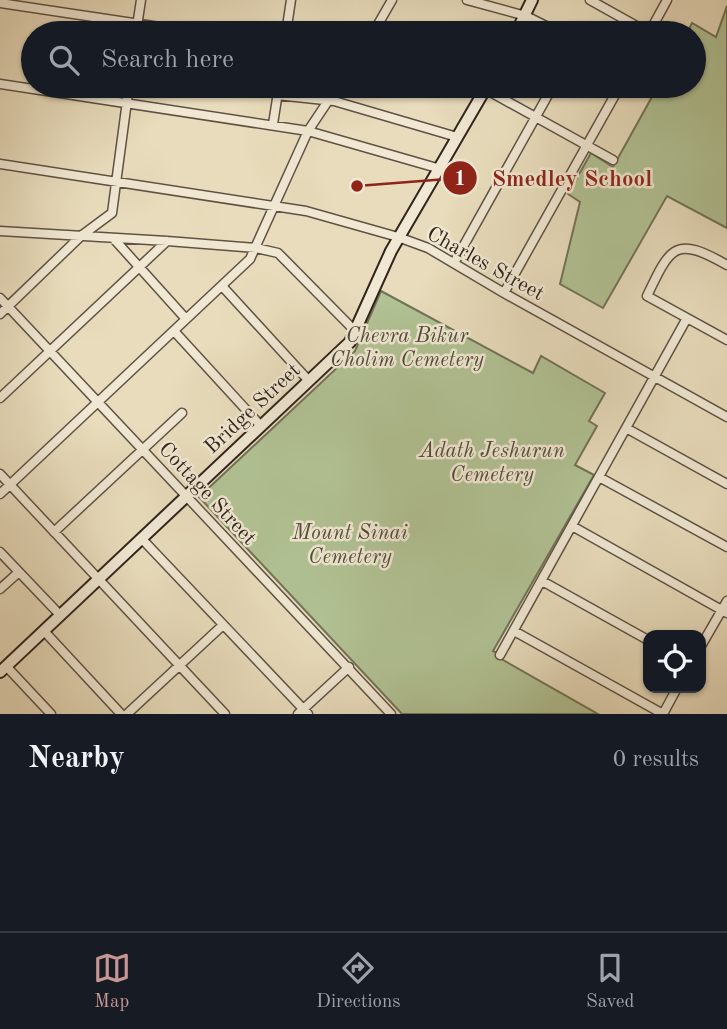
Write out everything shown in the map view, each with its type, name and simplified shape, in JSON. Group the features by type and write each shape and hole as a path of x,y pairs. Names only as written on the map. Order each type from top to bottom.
{"main road":[{"path":"523,21 533,0"},
{"name":"Bridge Street","path":"3,669 350,342 398,237 480,98"}],"street":[{"path":"138,21 141,0"},
{"path":"288,21 291,0"},
{"path":"380,21 392,0"},
{"path":"467,0 536,21"},
{"path":"590,0 628,21"},
{"path":"656,21 667,0"},
{"path":"0,4 93,21"},
{"path":"0,84 21,87"},
{"path":"89,98 308,131 438,168"},
{"path":"0,314 81,236 112,213 128,98"},
{"path":"272,124 277,98"},
{"path":"311,98 334,101 457,137"},
{"path":"0,494 250,259 308,131 330,98"},
{"path":"501,98 613,160"},
{"path":"454,263 547,98"},
{"path":"504,293 613,98"},
{"name":"Charles Street","path":"0,164 306,211 398,237 428,248 727,416"},
{"path":"0,231 256,248 278,253 356,332"},
{"path":"114,239 186,319"},
{"path":"0,398 167,241"},
{"path":"727,265 698,249 683,247 675,250 669,256 648,296 727,340"},
{"path":"222,286 309,380"},
{"name":"Cottage Street","path":"0,298 391,714"},
{"path":"500,655 687,318"},
{"path":"174,331 261,426"},
{"path":"54,532 182,413"},
{"path":"626,428 727,484"},
{"path":"0,474 225,714"},
{"path":"599,477 727,547"},
{"path":"572,526 724,611"},
{"path":"142,539 303,712 348,667"},
{"path":"0,552 60,615"},
{"path":"0,589 19,572"},
{"path":"542,581 643,637"},
{"path":"706,638 724,611 727,601"},
{"path":"44,631 124,714 223,625"},
{"path":"514,631 663,714 674,693"},
{"path":"3,669 51,714"}],"green space":[{"path":"727,6 727,228 667,196 603,308 560,284 580,202 568,194 591,153 613,167 651,98 706,98 706,31 716,37"},
{"path":"381,291 533,373 541,356 605,393 589,421 597,426 575,465 594,475 493,651 499,654 496,656 598,714 402,714 199,497 355,351"}],"place":[{"name":"Smedley School","path":"357,186"}],"park label":[{"name":"Chevra Bikur Cholim Cemetery","path":"407,347"},
{"name":"Adath Jeshurun Cemetery","path":"492,462"},
{"name":"Mount Sinai Cemetery","path":"350,544"}]}
